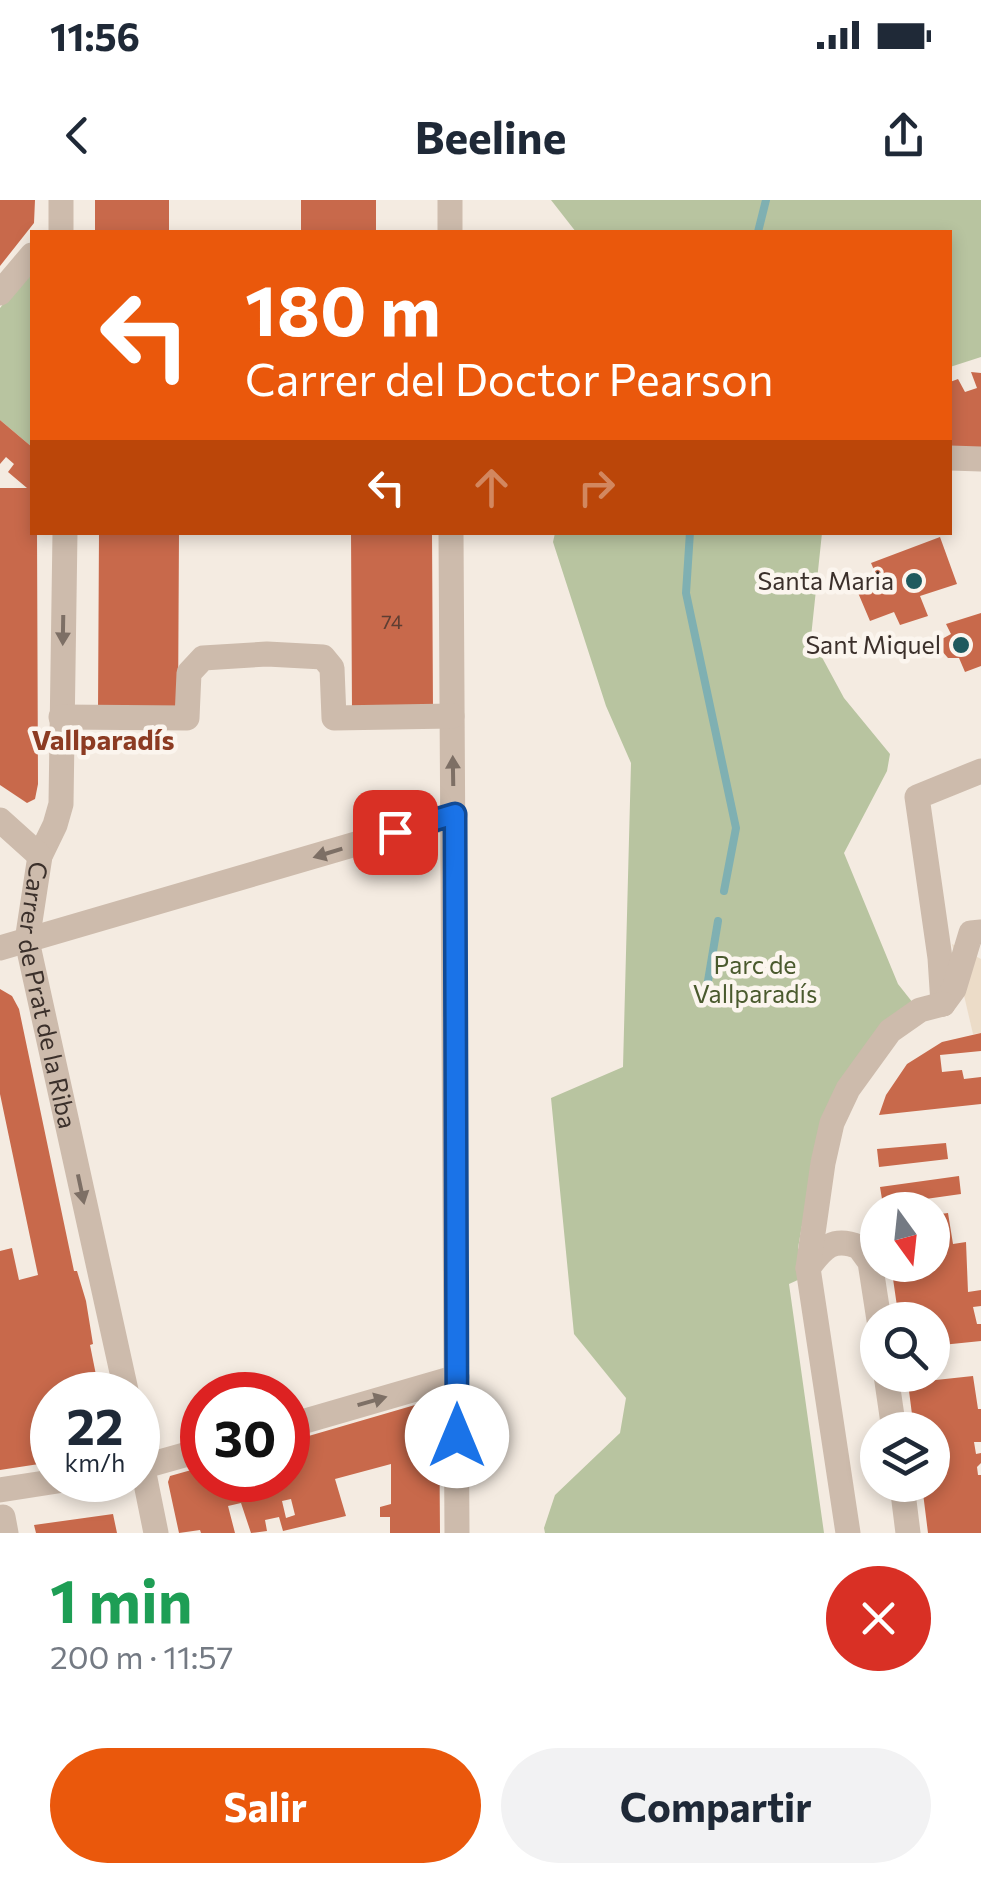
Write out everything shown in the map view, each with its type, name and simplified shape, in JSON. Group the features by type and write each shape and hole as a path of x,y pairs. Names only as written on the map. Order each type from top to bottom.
{"street":[{"path":"450,200 450,230"},
{"path":"0,293 30,257"},
{"path":"952,458 981,459"},
{"name":"Carrer de Prat de la Riba","path":"65,535 61,804 40,856 27,940 122,1372"},
{"path":"451,535 457,1533"},
{"path":"61,717 187,718 189,673 204,658 267,654 323,658 332,668 334,718 452,716"},
{"path":"944,1004 917,798 981,771"},
{"path":"0,948 455,814"},
{"path":"0,820 40,856"},
{"path":"848,1533 808,1268 823,1163 832,1123 848,1089 890,1032 920,1010 944,1004 954,989 970,932 981,932"},
{"path":"808,1268 824,1247 836,1241 859,1246 870,1262 876,1302"},
{"path":"310,1419 457,1376"},
{"path":"0,1490 30,1485"},
{"path":"149,1502 156,1533"},
{"path":"904,1502 908,1533"}],"green space":[{"path":"551,200 981,200 981,357 952,366 952,230 574,230"},
{"path":"30,271 30,445 0,420 0,308"},
{"name":"Parc de Vallparadís","path":"555,535 822,535 811,637 844,698 890,754 887,771 844,853 898,984 913,1003 818,1136 798,1248 800,1279 789,1284 824,1533 545,1533 555,1495 620,1433 626,1398 574,1334 551,1098 623,1067 631,763 606,706 553,542"}],"shaded area":[{"path":"952,944 981,959 981,1033 973,1034"}],"building":[{"path":"0,200 35,200 34,223 0,266"},
{"path":"95,200 169,200 169,230 95,230"},
{"path":"301,200 376,200 376,230 301,230"},
{"path":"971,372 981,373 981,447 952,448 952,381 958,379 965,392 977,388"},
{"path":"0,420 30,445 30,535 37,535 38,784 35,799 27,803 0,785 0,488 27,488 8,472 14,464 6,457 0,464"},
{"path":"99,535 179,535 178,711 98,710"},
{"path":"351,535 432,535 433,712 352,712"},
{"name":"Santa Maria","path":"940,537 957,584 920,596 928,616 900,625 894,612 870,621 856,588 878,579 871,563"},
{"name":"Sant Miquel","path":"981,613 981,666 965,672 959,658 948,658 941,650 942,639 951,634 946,624"},
{"path":"0,989 12,996 19,1009 74,1271 86,1301 95,1372 30,1372 30,1465 0,1470 0,1251 12,1248 19,1280 38,1275 0,1094"},
{"path":"981,1033 981,1051 940,1055 942,1072 962,1070 964,1079 981,1077 981,1104 879,1115 886,1095 907,1064 942,1042"},
{"path":"946,1143 948,1159 879,1167 877,1149"},
{"path":"959,1176 961,1194 881,1192 880,1187"},
{"path":"950,1225 953,1244 966,1242 968,1292 981,1290 981,1306 973,1307 977,1324 981,1324 981,1341 950,1344 950,1302 896,1302 893,1282 950,1282"},
{"path":"973,1376 981,1409 981,1442 974,1442 976,1454 981,1453 977,1467 981,1475 981,1533 928,1533 924,1502 950,1502 950,1412 912,1412 909,1392 950,1392 950,1378"},
{"path":"439,1398 440,1533 390,1533 390,1517 380,1517 380,1507 391,1504 391,1464 335,1479 346,1516 283,1531 279,1517 265,1520 267,1531 251,1533 241,1503 228,1506 235,1533 179,1533 170,1476 180,1473 180,1502 282,1502 286,1518 295,1515 292,1502 310,1502 310,1436"},
{"path":"113,1514 117,1533 36,1533 34,1525"}],"waterway":[{"path":"758,230 766,200"},
{"path":"690,535 686,593 736,828 724,891"},
{"path":"705,999 718,921"}],"place":[{"name":"Santa Maria","path":"914,581"},
{"name":"Sant Miquel","path":"961,645"}],"district":[{"name":"Vallparadís","path":"103,740"}],"route":[{"path":"395,832 455,814 457,1436"}]}
